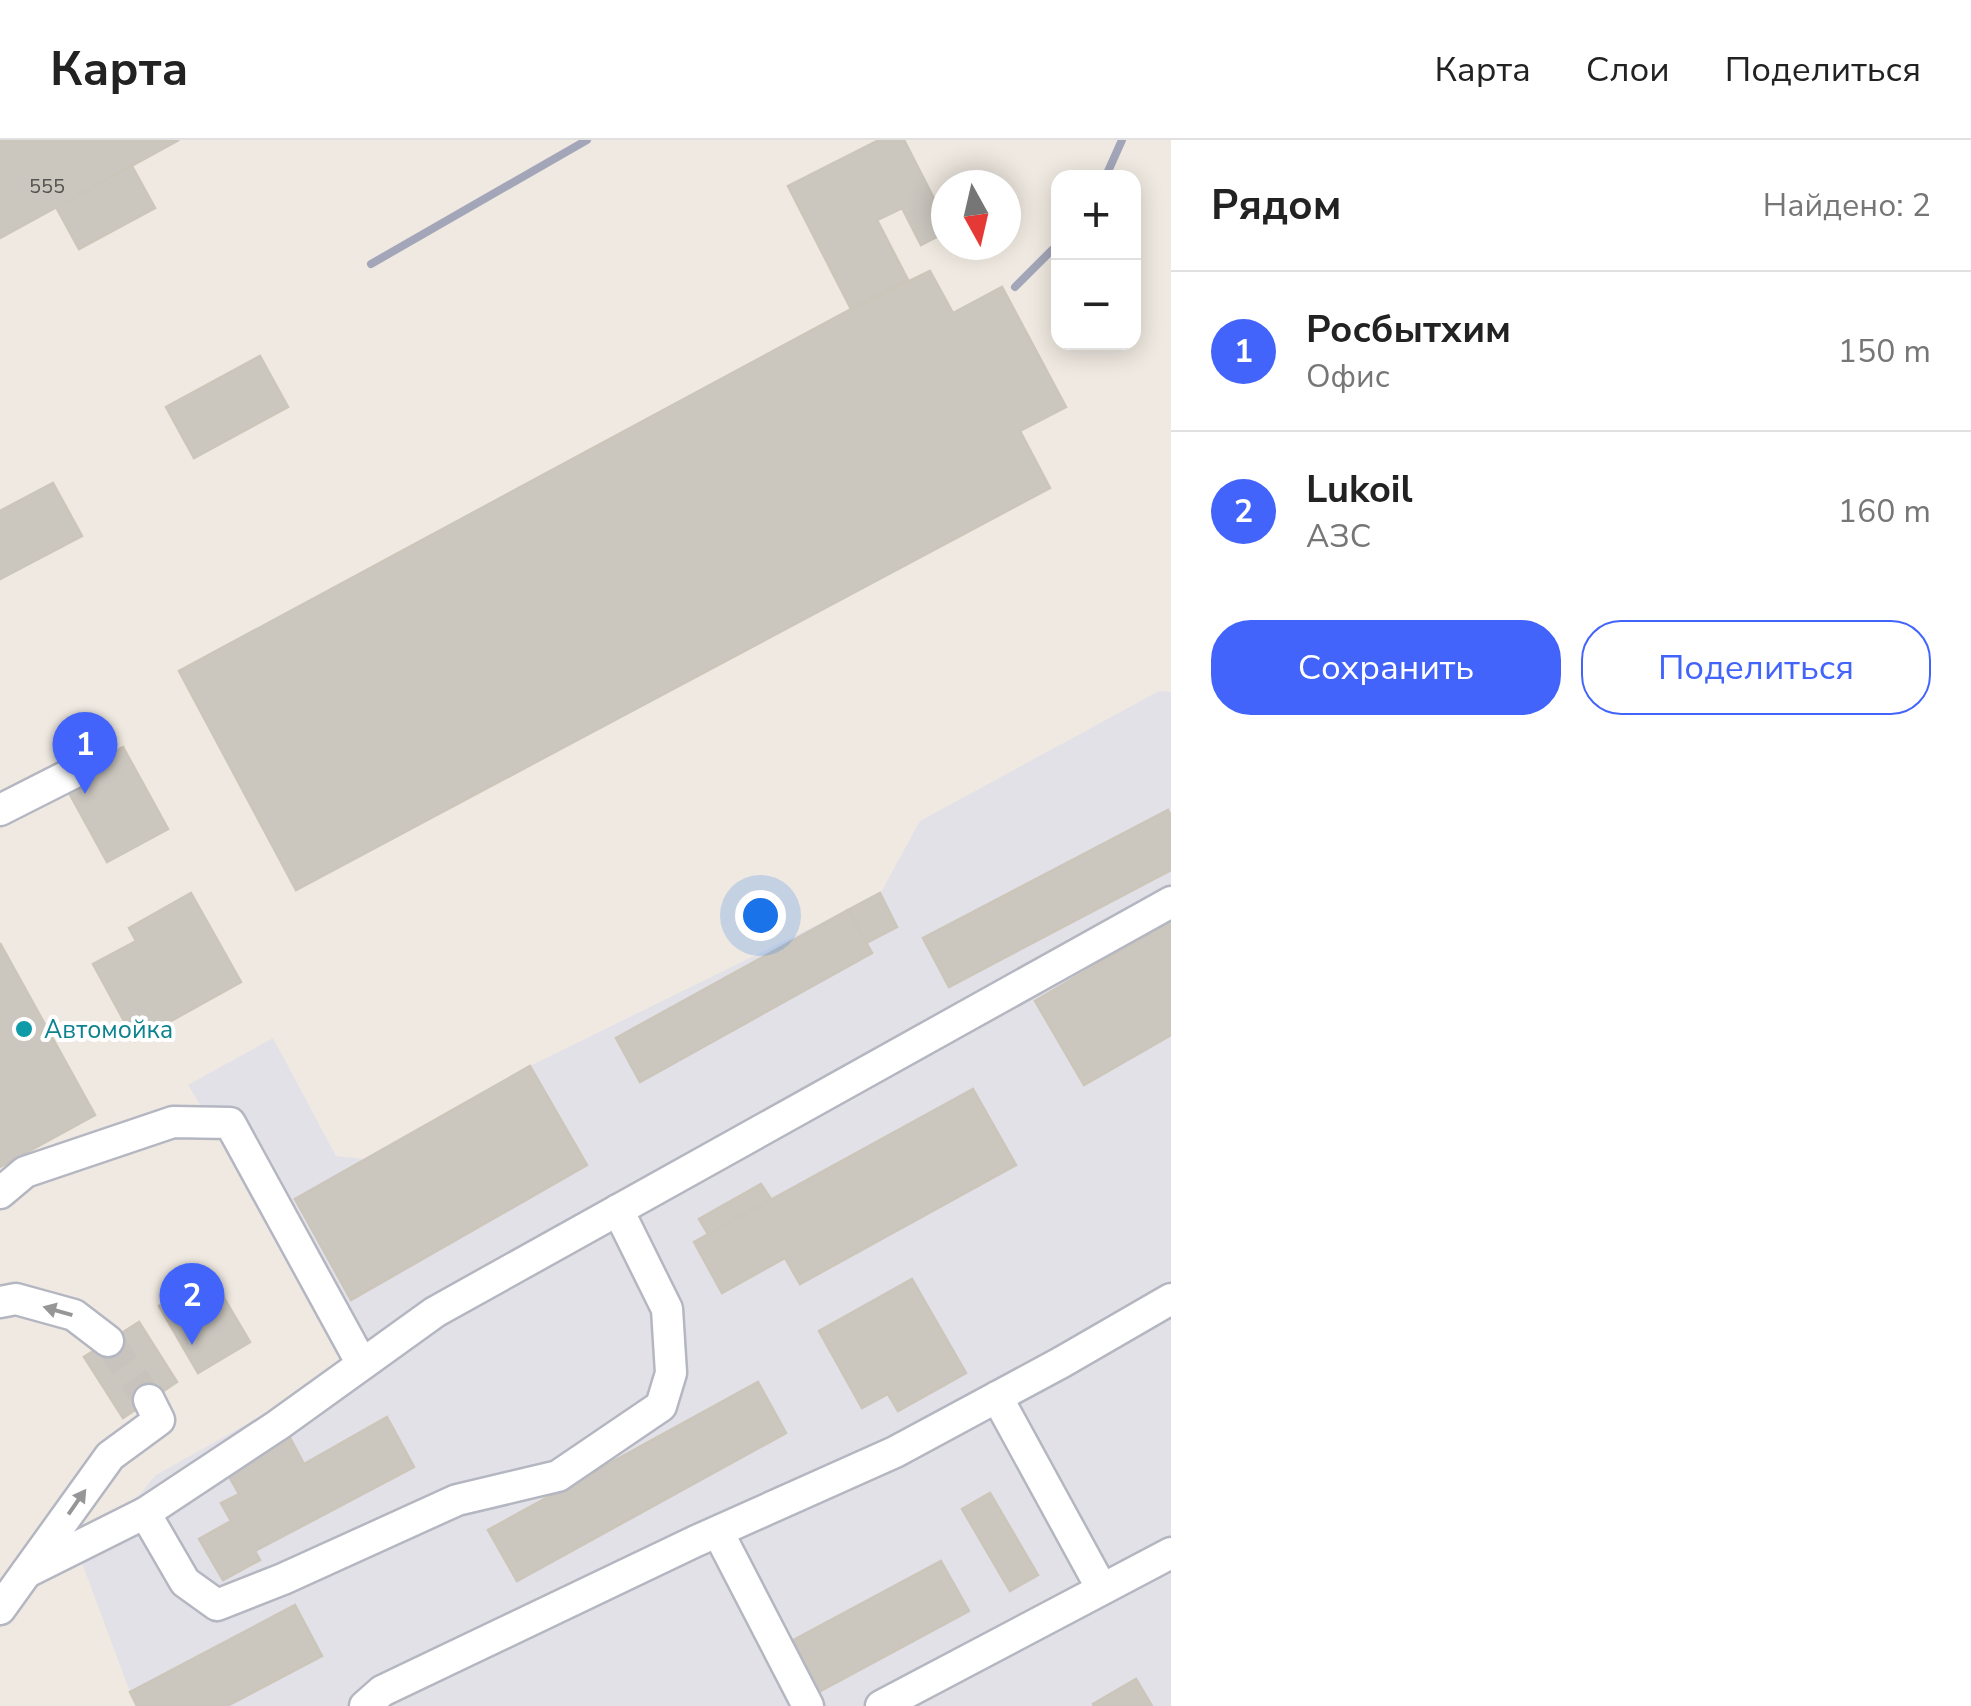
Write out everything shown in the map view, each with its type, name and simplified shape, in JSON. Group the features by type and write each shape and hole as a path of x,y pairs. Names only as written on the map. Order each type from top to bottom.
{"lane":[{"path":"0,810 78,770"},
{"path":"27,1572 145,1512 278,1425 435,1312 1171,902"},
{"path":"0,1193 25,1172 173,1122 230,1122 362,1364"},
{"path":"145,1512 185,1582 217,1605 457,1500 558,1476 661,1406 671,1373 668,1310 618,1210"},
{"path":"365,1706 382,1691 895,1452 1171,1298"},
{"path":"0,1302 16,1299 74,1315 108,1341"},
{"path":"997,1397 1102,1589"},
{"path":"0,1609 110,1456 159,1420 149,1400"},
{"path":"718,1532 808,1706"},
{"path":"881,1706 1171,1553"}],"shaded area":[{"path":"1159,691 1171,692 1171,1706 227,1706 294,1605 130,1692 78,1552 109,1530 156,1475 346,1368 255,1195 188,1085 273,1038 336,1156 365,1159 530,1066 880,894 920,821"}],"building":[{"path":"0,140 179,140 0,238"},
{"path":"879,140 904,140 931,193 931,240 921,245 902,208 877,220 908,280 851,309 788,186"},
{"path":"132,166 155,208 79,249 56,207"},
{"path":"930,271 953,313 1002,287 1066,407 1020,431 1050,488 296,890 179,671 851,309"},
{"path":"260,356 288,407 194,458 166,407"},
{"path":"53,483 82,536 0,579 0,511"},
{"path":"123,747 168,829 107,862 62,780"},
{"path":"1168,810 1171,870 949,987 923,938"},
{"path":"191,893 241,982 135,1041 93,964 136,941 129,928"},
{"path":"880,893 897,927 866,943 848,910"},
{"path":"848,910 872,953 640,1082 616,1038"},
{"path":"1171,921 1171,1035 1084,1085 1035,1001"},
{"name":"Автомойка","path":"0,943 95,1115 0,1167"},
{"path":"530,1066 587,1165 351,1300 295,1199"},
{"path":"973,1089 1016,1165 800,1284 785,1258 722,1293 694,1242"},
{"path":"761,1184 771,1199 708,1234 699,1219"},
{"path":"211,1276 250,1342 198,1373 159,1306"},
{"path":"912,1279 966,1373 898,1411 888,1394 862,1408 819,1331"},
{"path":"139,1322 177,1382 123,1418 84,1357"},
{"path":"758,1382 786,1433 517,1581 488,1530"},
{"path":"387,1417 414,1467 255,1551 260,1560 223,1580 199,1539 231,1521 221,1503 239,1494 226,1471 289,1436 304,1464"},
{"path":"990,1493 1038,1575 1010,1591 962,1509"},
{"path":"941,1561 969,1611 813,1695 786,1644"},
{"path":"295,1605 322,1656 227,1706 137,1706 130,1692"},
{"path":"1136,1679 1152,1706 1094,1706 1093,1704"}],"tunnel":[{"path":"108,1341 149,1400"}],"railway":[{"path":"371,264 587,140"},
{"path":"1109,170 1122,140"},
{"path":"1015,287 1051,251"}],"place":[{"name":"Росбытхим","path":"85,794"},
{"name":"Автомойка","path":"24,1029"},
{"name":"Lukoil","path":"192,1345"}]}
